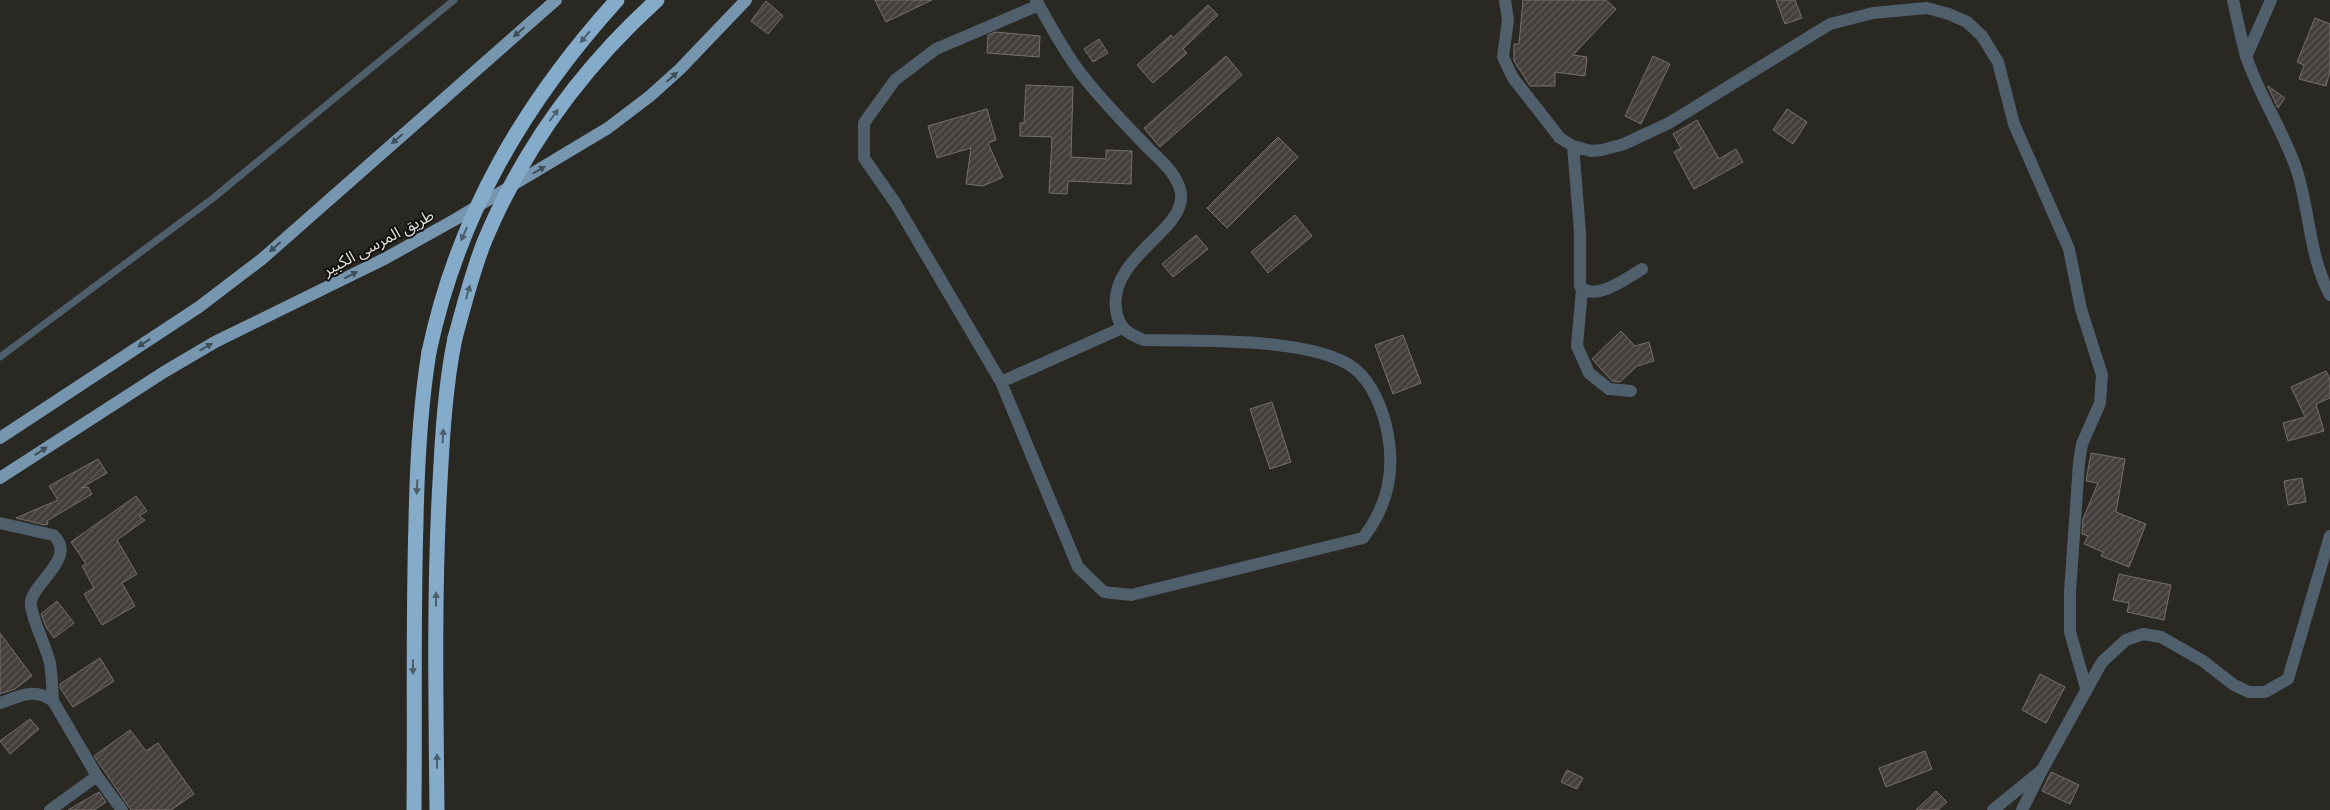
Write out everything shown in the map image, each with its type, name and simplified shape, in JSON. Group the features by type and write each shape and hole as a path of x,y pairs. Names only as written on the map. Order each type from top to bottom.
{"highway":[{"path":"414,810 413,604 422,392 429,352 448,276 463,236 497,166 541,93 567,57 617,0"},
{"path":"437,810 435,601 437,541 445,396 455,338 484,242 508,191 530,152 555,114 586,73 630,25 657,0"}],"main road":[{"path":"0,438 199,307 262,259 556,0"},
{"name":"طريق المرسى الكبير","path":"0,478 164,372 215,342 386,258 456,219 600,133 650,96 680,69 746,0"}],"street":[{"path":"1505,0 1508,20 1503,53 1505,63 1520,89 1560,138 1572,146 1591,151 1624,144 1669,122 1716,95 1804,38 1830,24 1873,13 1927,8 1949,14 1967,22 1982,36 1998,62 2014,124 2069,249 2081,309 2102,375 2100,403 2082,444 2079,463 2070,592 2070,632 2086,688"},
{"path":"2233,0 2246,57 2288,145 2298,173 2315,259 2322,280 2330,295"},
{"path":"2246,57 2271,0"},
{"path":"1037,3 1081,74 1115,114 1169,169 1181,195 1170,224 1126,270 1117,288 1115,300 1117,319 1122,328 1129,334 1144,340 1261,343 1312,351 1337,358 1354,368 1364,378 1375,396 1386,423 1392,455 1387,496 1376,522 1363,538 1130,595 1104,592 1078,567 1001,382 896,204 864,158 864,123 895,80 936,49 1037,3"},
{"path":"1572,146 1580,232 1580,282 1582,289 1577,346 1589,373 1609,388 1632,391"},
{"path":"1582,289 1593,292 1611,288 1642,269"},
{"path":"1001,382 1122,328"},
{"path":"0,522 53,535 59,546 60,553 53,571 33,595 31,602 31,610 43,638 50,663 53,701"},
{"path":"2022,810 2086,688 2102,662 2126,640 2143,634 2161,637 2203,661 2234,685 2250,692 2265,692 2288,679 2330,536"},
{"path":"0,703 31,692 45,695 53,701 97,776 122,810"},
{"path":"1993,810 2042,770"},
{"path":"50,810 97,776"}],"lane":[{"path":"0,357 212,199 454,0"}],"building":[{"path":"875,0 932,0 886,22"},
{"path":"1523,0 1606,0 1616,9 1573,55 1587,57 1585,76 1555,72 1555,86 1530,86 1514,61 1514,44 1519,44"},
{"path":"1776,0 1795,0 1802,18 1785,24"},
{"path":"766,1 783,16 768,34 751,21"},
{"path":"1208,5 1218,15 1183,49 1187,53 1153,83 1137,65 1171,35 1173,38"},
{"path":"2315,18 2330,24 2330,71 2326,86 2299,79 2304,65 2297,62"},
{"path":"995,32 1040,36 1039,57 987,53 988,35"},
{"path":"1099,39 1108,53 1093,62 1084,49"},
{"path":"1226,56 1242,75 1160,147 1144,128"},
{"path":"1653,56 1670,64 1641,124 1625,116"},
{"path":"1026,85 1073,87 1071,157 1106,159 1106,150 1132,151 1131,184 1068,181 1067,194 1049,193 1052,137 1020,136 1020,123 1024,123"},
{"path":"2268,87 2285,98 2278,108"},
{"path":"987,109 996,140 988,143 1003,177 983,186 966,184 971,148 937,158 928,126"},
{"path":"1787,109 1807,122 1793,144 1773,130"},
{"path":"1697,120 1719,159 1736,149 1743,162 1694,189 1674,152 1681,148 1673,134"},
{"path":"1278,137 1298,157 1227,228 1207,208"},
{"path":"1295,215 1312,236 1268,273 1251,252"},
{"path":"1196,235 1208,249 1173,277 1162,264"},
{"path":"1621,331 1635,346 1649,342 1654,361 1637,366 1620,382 1612,381 1592,359"},
{"path":"1403,335 1421,383 1393,394 1375,345"},
{"path":"2326,371 2330,379 2330,398 2316,404 2324,431 2288,441 2283,423 2305,417 2291,387"},
{"path":"1272,402 1291,462 1270,469 1250,409"},
{"path":"2091,453 2125,459 2116,512 2146,524 2129,567 2101,556 2103,552 2084,544 2088,536 2082,534 2083,519 2098,483 2086,481"},
{"path":"98,459 107,473 81,488 88,487 92,494 47,521 48,524 45,525 16,518 58,500 49,486"},
{"path":"2302,478 2306,502 2288,505 2284,481"},
{"path":"136,496 147,511 139,516 145,520 117,540 137,574 122,583 135,606 102,625 84,594 94,588 82,566 86,564 71,542"},
{"path":"2119,574 2171,585 2164,620 2127,612 2129,603 2113,600"},
{"path":"57,601 74,623 54,638 46,627 41,614"},
{"path":"0,633 32,676 15,689 0,694"},
{"path":"100,658 114,681 73,707 60,688 60,684"},
{"path":"2040,674 2065,687 2046,723 2022,710"},
{"path":"30,719 39,729 10,754 0,741"},
{"path":"130,730 146,751 158,743 194,794 171,810 131,810 94,756"},
{"path":"1925,751 1932,769 1886,787 1879,768"},
{"path":"1567,770 1583,778 1577,789 1561,782"},
{"path":"2051,772 2079,785 2070,804 2042,791"},
{"path":"1936,791 1947,802 1938,810 1916,810"},
{"path":"99,792 106,802 94,810 68,810"}]}
